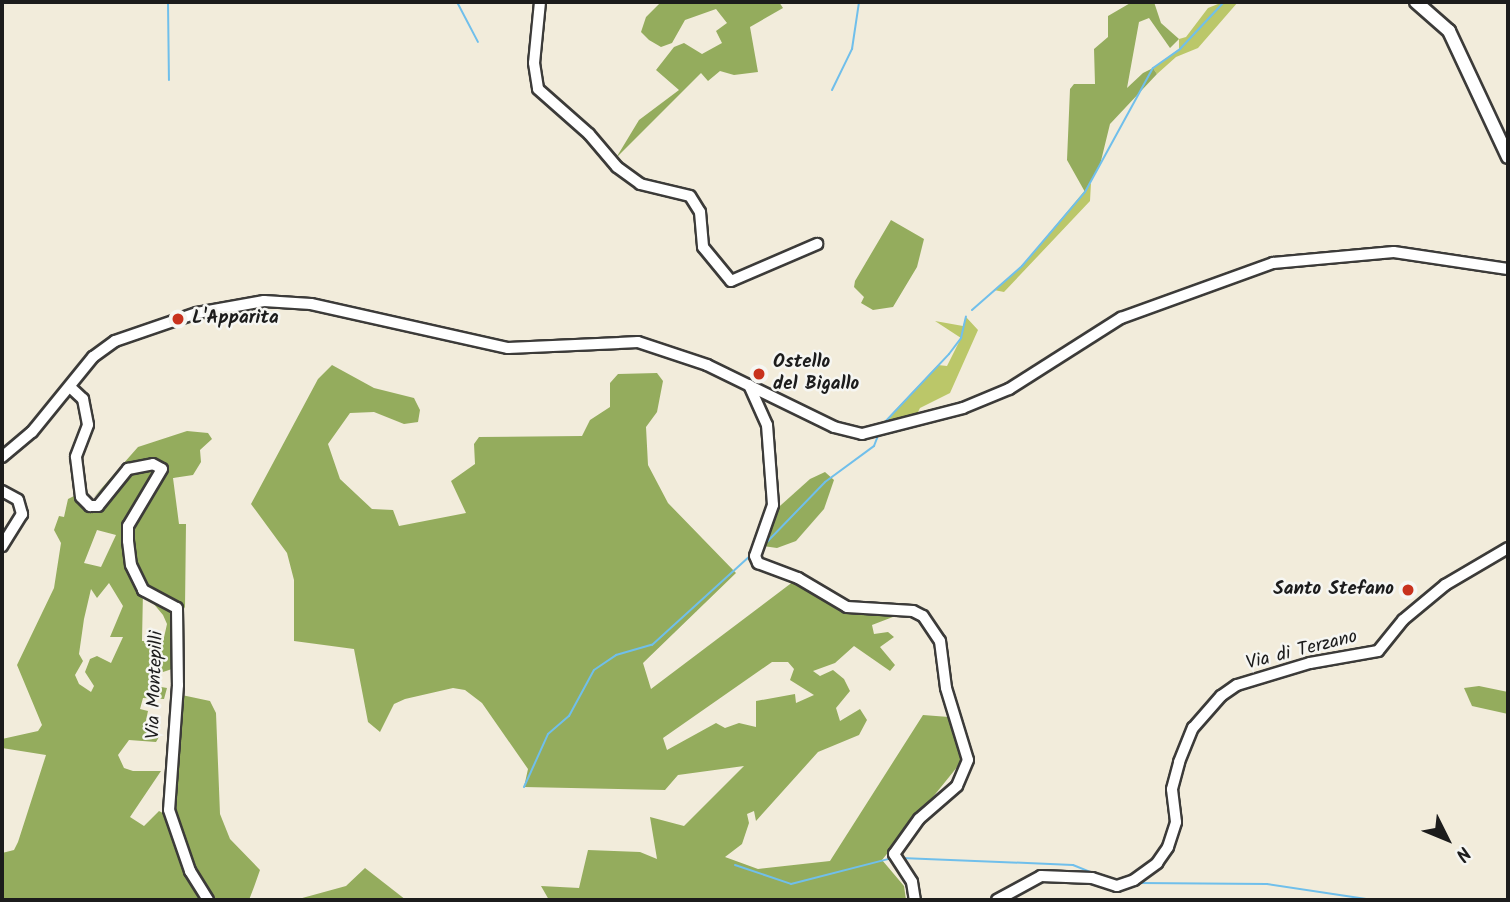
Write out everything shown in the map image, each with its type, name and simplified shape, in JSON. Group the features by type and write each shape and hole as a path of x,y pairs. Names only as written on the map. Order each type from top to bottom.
{"main road":[{"path":"1416,2 1448,32 1508,157"}],"street":[{"path":"540,2 534,62 538,89 589,134 617,167 640,184 690,196 700,212 703,247 732,281 817,244"},
{"path":"2,457 33,432 93,357 116,341 197,313 281,299 508,348 638,342 748,383 834,427 862,434 875,433 963,408 1009,388 1121,318 1273,263 1394,252 1508,269"},
{"path":"748,383 767,425 774,505 755,555 758,563 798,578 847,607 913,611 923,616 940,641 946,688 968,760 957,786 919,818 894,854 912,882 915,900"},
{"name":"Via Montepilli","path":"71,387 83,399 88,425 76,457 80,497 90,506 98,506 128,469 153,464 162,469 128,526 128,541 131,565 143,590 177,608 178,685 169,810 190,871 208,900"},
{"path":"2,491 18,500 22,514 2,546"},
{"name":"Via di Terzano","path":"997,900 1041,876 1092,878 1117,886 1134,880 1157,863 1168,848 1176,822 1172,789 1179,762 1193,727 1221,696 1237,685 1311,663 1378,651 1403,620 1445,585 1508,548"}],"green space":[{"path":"661,2 779,2 783,8 750,27 758,72 734,75 720,71 708,81 701,73 616,158 639,120 679,90 656,70 674,47 684,43 702,54 722,43 716,31 727,23 716,9 685,20 672,43 661,47 649,40 641,32 646,17"},
{"path":"1132,2 1154,2 1161,23 1179,39 1170,48 1149,18 1139,22 1127,88 1143,73 1153,68 1157,74 1110,124 1100,165 1085,192 1067,160 1070,89 1074,84 1095,84 1094,49 1108,37 1108,16"},
{"path":"1223,2 1238,2 1198,48 1176,57 1157,74 1153,68 1179,49 1179,39 1186,37 1208,8"},
{"path":"1091,183 1090,201 1004,292 994,290 1022,266"},
{"path":"891,220 924,239 917,267 893,307 873,310 861,303 864,297 854,287 855,281"},
{"path":"966,317 978,330 950,393 920,408 915,418 875,425 886,420 938,365 947,366 961,338 935,321 963,326"},
{"path":"332,365 374,388 414,398 420,410 418,422 404,424 374,412 350,413 328,444 340,479 372,509 393,510 399,526 466,513 451,481 475,464 474,444 479,437 582,436 590,420 610,407 610,383 618,374 657,373 663,381 657,412 646,427 648,465 668,503 736,573 643,663 651,689 798,578 847,607 898,615 872,625 874,634 888,632 894,637 880,647 895,665 890,671 854,646 835,663 813,671 820,676 833,670 844,679 850,691 836,708 840,721 860,709 867,720 859,735 818,752 756,821 754,811 747,814 749,823 742,844 725,857 758,869 830,861 923,715 949,717 962,761 882,860 904,886 906,900 549,900 541,886 579,888 588,850 640,852 657,859 650,817 684,826 744,766 678,775 665,790 524,787 528,769 482,703 465,690 453,688 394,704 380,732 368,722 354,649 294,641 294,580 287,553 251,504 318,379","holes":["772,662 788,662 794,669 790,680 814,695 796,703 795,694 756,701 756,727 739,723 725,728 716,723 667,750 663,738"]},
{"path":"187,431 208,433 212,439 200,450 201,462 193,475 173,478 179,524 186,524 185,607 170,633 172,669 151,676 150,685 167,688 164,699 143,698 140,709 148,711 145,725 158,729 159,737 156,742 129,740 118,755 124,768 133,771 161,771 130,817 144,826 159,811 172,818 177,694 210,701 216,713 220,814 230,839 260,870 249,900 2,900 2,853 14,850 18,842 46,755 2,748 2,739 38,731 42,725 17,665 54,588 61,543 54,530 59,516 64,517 68,499 80,493 98,506 128,469 152,463 125,466 93,498 138,447","holes":["97,530 116,535 101,567 84,563","109,583 123,606 110,637 123,637 111,663 97,656 90,659 85,672 94,686 91,692 79,684 75,675 83,661 79,654 91,589 97,598","143,591 167,624 163,642 142,641"]},
{"path":"825,472 834,480 824,509 796,541 777,548 763,546 771,514 810,479"},
{"path":"1479,686 1508,692 1508,714 1472,706 1464,688"},
{"path":"365,868 406,900 295,900 346,886"}],"waterway":[{"path":"168,2 169,80"},
{"path":"457,2 478,42"},
{"path":"832,90 852,49 859,2"},
{"path":"972,310 1022,266 1085,192 1153,68 1180,49 1224,2"},
{"path":"884,423 949,354 961,338 966,317"},
{"path":"765,544 825,482 874,446 877,438"},
{"path":"524,787 548,734 569,716 594,670 616,655 652,645 752,554"},
{"path":"735,865 791,884 892,858"},
{"path":"901,858 1073,865 1100,876"},
{"path":"1139,883 1267,884 1373,900"}],"place":[{"name":"L'Apparita","path":"178,319"},
{"name":"Ostello del Bigallo","path":"759,374"},
{"name":"Santo Stefano","path":"1408,590"}]}
